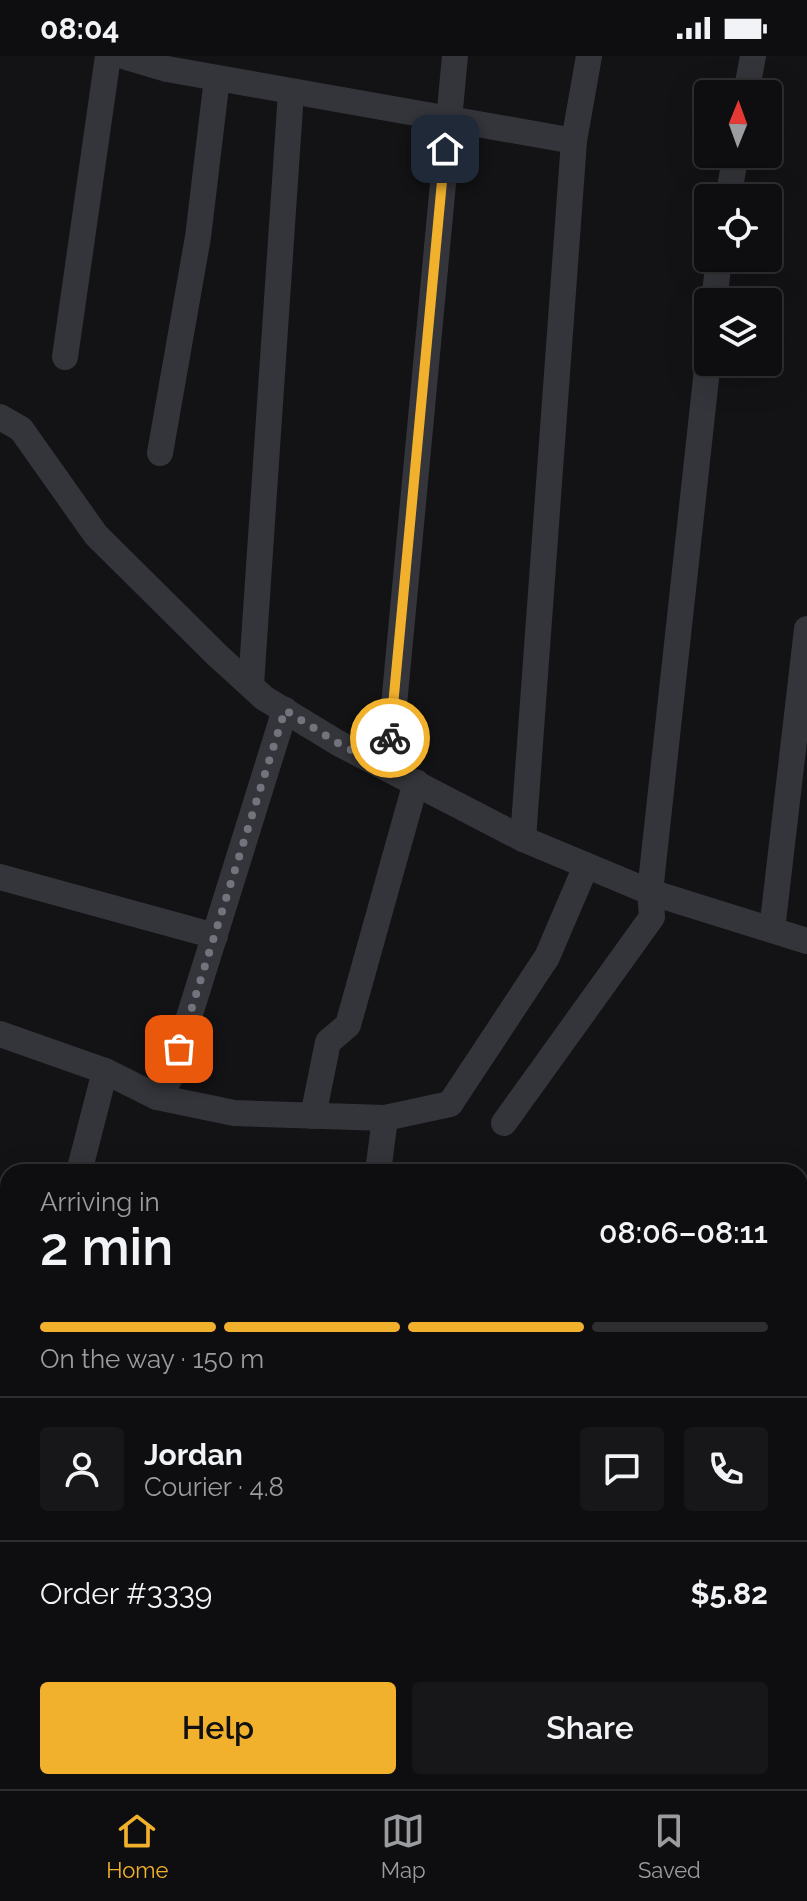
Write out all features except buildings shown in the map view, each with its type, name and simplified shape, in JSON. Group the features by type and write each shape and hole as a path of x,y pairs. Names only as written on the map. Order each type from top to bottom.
{"street":[{"path":"65,357 108,56"},
{"path":"388,769 455,56"},
{"path":"523,839 574,141 589,56"},
{"path":"749,80 753,56"},
{"path":"133,57 217,78 574,141"},
{"path":"160,453 198,237 217,78"},
{"path":"251,685 291,92"},
{"path":"504,1123 652,917 650,892 706,376"},
{"path":"0,417 21,429 96,535 251,685 285,710 338,743 523,839 650,892 807,941"},
{"path":"772,930 807,629"},
{"path":"157,1097 170,1078 285,710"},
{"path":"313,1116 328,1042 348,1025 416,782"},
{"path":"0,1034 105,1071 157,1097 234,1113 385,1118 450,1104 547,957 586,866"},
{"path":"0,877 215,936"},
{"path":"81,1164 105,1071"},
{"path":"379,1164 385,1118"}],"way so far":[{"path":"179,1049 285,710 388,769 390,738"}],"route":[{"path":"390,738 445,149"}]}
